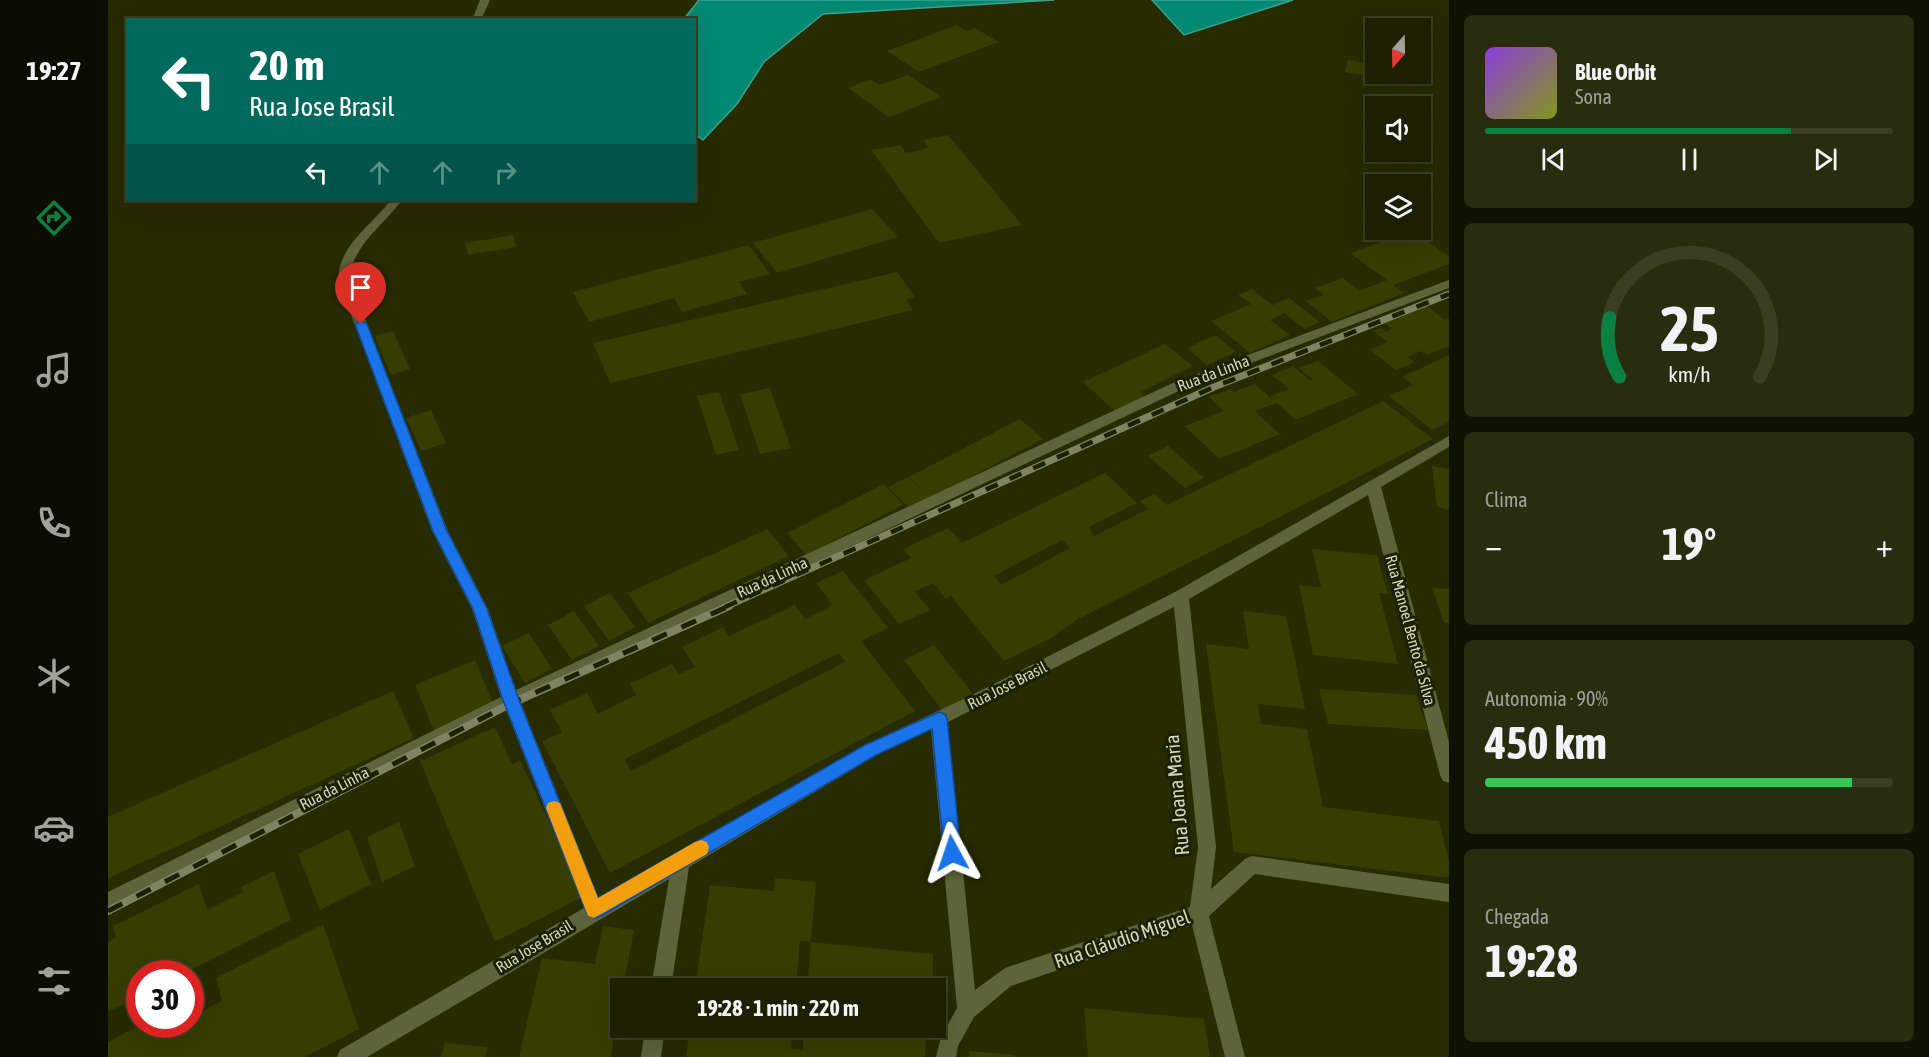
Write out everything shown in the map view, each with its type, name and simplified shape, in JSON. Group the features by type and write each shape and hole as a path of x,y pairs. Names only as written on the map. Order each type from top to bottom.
{"street":[{"path":"477,18 485,0"},
{"path":"395,201 377,226 346,258 342,269 344,280 440,531 480,609 511,700 594,910"},
{"name":"Rua da Linha","path":"108,902 511,700 1180,385 1449,284"},
{"name":"Rua Jose Brasil","path":"356,1054 594,910 871,750 939,719 1181,596 1449,441"},
{"name":"Rua Manoel Bento da Silva","path":"1373,486 1449,775"},
{"name":"Rua Joana Maria","path":"1181,596 1208,847 1199,913 1235,1057"},
{"path":"939,719 968,1010"},
{"path":"663,978 681,859"},
{"name":"Rua Cláudio Miguel","path":"946,1057 948,1044 968,1010 1005,978 1199,913 1252,865 1449,893"},
{"path":"651,1057 654,1038"}],"water":[{"path":"699,0 1054,0 823,14 764,62 737,104 703,140 696,135 696,18 685,18"},
{"path":"1152,0 1293,0 1184,35"}],"building":[{"path":"957,25 967,31 975,28 999,42 919,72 887,51"},
{"path":"1348,60 1365,63 1365,76 1345,72"},
{"path":"908,75 941,97 889,117 848,88 870,79 879,85"},
{"path":"948,135 1022,225 939,243 871,150 901,145 906,153 929,148 923,140"},
{"path":"872,209 898,237 777,273 753,243"},
{"path":"513,235 516,247 468,255 465,243"},
{"path":"1387,240 1425,240 1449,256 1449,264 1393,285 1404,293 1332,322 1306,301 1324,295 1315,288 1343,278 1359,291 1387,280 1350,253"},
{"path":"749,245 770,274 739,282 747,294 682,312 674,298 589,322 573,292"},
{"path":"897,272 915,297 906,299 913,310 610,383 593,343"},
{"path":"1252,289 1273,305 1289,298 1320,322 1305,329 1284,313 1270,320 1290,335 1250,353 1211,321 1251,304 1238,295"},
{"path":"1427,306 1445,320 1449,318 1449,346 1427,355 1421,351 1407,357 1415,362 1396,370 1370,350 1388,342 1373,331 1380,328 1386,332 1392,329 1385,324"},
{"path":"393,331 410,369 391,375 374,336"},
{"path":"1215,335 1236,352 1207,365 1187,348"},
{"path":"1165,344 1193,366 1141,392 1145,396 1115,411 1083,382"},
{"path":"1449,355 1449,422 1432,430 1389,396 1413,385 1402,377"},
{"path":"1318,361 1358,394 1295,420 1277,403 1255,411 1280,434 1219,459 1185,426 1224,411 1209,397 1230,389 1234,392 1255,384 1274,401 1270,396 1289,389 1272,375 1293,366 1310,381 1313,379 1299,368"},
{"path":"770,388 791,448 760,454 740,394"},
{"path":"719,392 739,450 716,455 697,396"},
{"path":"1383,401 1433,439 1078,619 1049,639 1004,661 951,596 946,599 933,583 915,592 930,610 899,624 864,580 911,558 903,549 948,528 962,543 1105,473 1137,503 1089,527 1094,536 1148,509 1140,501 1155,494 1166,505","holes":["1062,540 1070,548 1001,585 994,576"]},
{"path":"431,410 446,443 421,451 406,418"},
{"path":"1020,419 1043,439 910,509 888,487 908,477 924,493 909,477"},
{"path":"1168,446 1204,478 1185,488 1148,456"},
{"path":"1432,466 1449,469 1449,510 1437,507"},
{"path":"884,484 903,505 806,555 787,533"},
{"path":"767,529 789,556 648,623 628,593"},
{"path":"1312,549 1377,555 1388,594 1379,593 1398,664 1313,655 1299,585 1321,587"},
{"path":"843,571 888,628 861,641 915,711 610,873 542,741 562,732 550,710 587,693 598,714 636,695 630,684 672,664 679,674 695,667 682,647 723,627 729,636 795,605 805,619 833,605 816,583","holes":["839,653 845,662 631,771 625,759"]},
{"path":"1432,588 1449,589 1449,623 1444,623"},
{"path":"610,593 635,627 609,641 584,606"},
{"path":"574,611 599,646 572,660 548,625"},
{"path":"1243,611 1286,616 1305,709 1258,704 1261,724 1307,729 1323,807 1439,821 1449,861 1449,878 1234,852 1206,644 1249,649"},
{"path":"529,633 552,669 525,683 502,646"},
{"path":"934,645 973,694 942,710 904,660"},
{"path":"475,660 494,705 434,731 415,685"},
{"path":"1319,689 1416,695 1428,730 1328,724"},
{"path":"393,691 414,738 108,878 108,817"},
{"path":"495,727 512,764 520,760 584,896 495,942 420,761"},
{"path":"399,822 415,866 382,882 367,837"},
{"path":"349,829 371,884 320,910 298,854"},
{"path":"274,871 291,920 204,964 204,960 126,960 126,1003 108,1012 108,942 116,938 113,926 199,884 207,910 243,892 241,887"},
{"path":"775,878 816,882 811,942 800,941 797,978 696,978 710,885 774,891"},
{"path":"323,924 359,1029 305,1057 108,1057 108,1042 126,1032 126,1038 204,1038 204,1010 222,1001 216,978"},
{"path":"603,926 634,930 625,978 610,978 610,1038 614,1038 611,1057 519,1057 542,958 595,964"},
{"path":"811,942 933,954 933,978 808,978"},
{"path":"1084,1008 1204,1019 1210,1057 1088,1057"},
{"path":"689,1038 792,1038 791,1049 803,1050 804,1038 926,1038 925,1057 686,1057"},
{"path":"445,1043 488,1047 485,1057 441,1057"},
{"path":"970,1051 1014,1055 1014,1057 970,1057"}],"railway":[{"path":"725,607 1214,387 1449,294"},
{"path":"108,911 512,703 729,606"}],"slow traffic":[{"path":"554,808 594,910 701,848"}],"route":[{"path":"361,324 440,531 480,609 511,700 594,910 871,750 939,719 952,853"}]}
